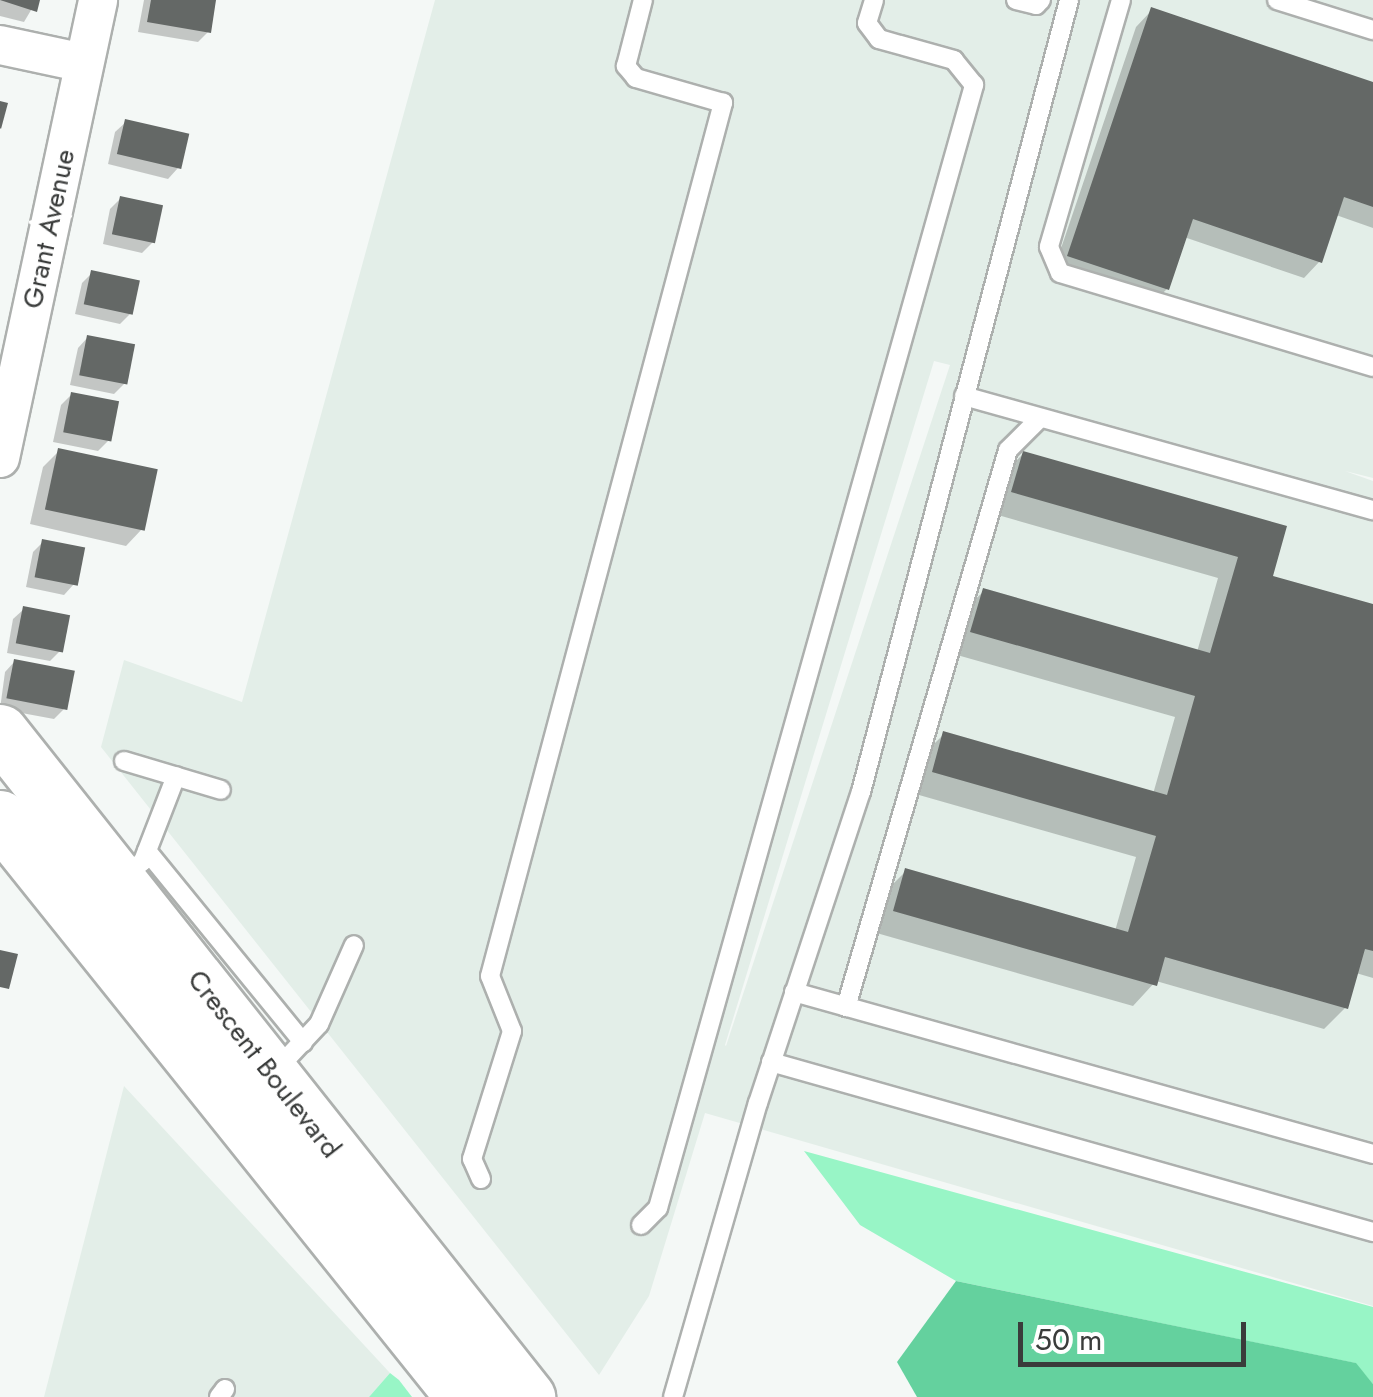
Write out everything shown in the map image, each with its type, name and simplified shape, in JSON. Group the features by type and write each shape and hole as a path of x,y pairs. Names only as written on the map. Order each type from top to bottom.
{"highway":[{"name":"Crescent Boulevard","path":"0,732 134,865 288,1058 527,1397"},
{"name":"Crescent Boulevard","path":"0,818 464,1397"}],"street":[{"name":"Grant Avenue","path":"0,458 98,0"},
{"path":"0,45 84,63"}],"lane":[{"path":"481,1179 472,1159 512,1031 490,976 723,103 636,78 626,66 643,0"},
{"path":"641,1225 658,1208 974,86 954,60 879,38 866,22 874,0"},
{"path":"1016,0 1036,6 1040,0"},
{"path":"673,1397 772,1062 861,792 1069,0"},
{"path":"1121,0 1049,248 1060,273 1373,367"},
{"path":"1276,0 1314,6 1373,30"},
{"path":"964,396 1373,510"},
{"path":"846,1007 1008,450 1040,418"},
{"path":"124,762 221,790"},
{"path":"134,865 176,776"},
{"path":"288,1058 337,994 354,944"},
{"path":"794,992 1373,1154"},
{"path":"772,1062 1373,1232"}],"shaded area":[{"path":"435,0 1373,0 1373,478 1345,471 1373,481 1373,1306 705,1113 649,1296 599,1375 101,747 124,660 242,702","holes":["934,361 950,365 726,1046"]},
{"path":"124,1086 390,1373 369,1397 44,1397"},
{"path":"804,1151 1373,1307 1373,1384 1355,1363 956,1281 860,1225"},
{"path":"956,1281 1356,1363 1373,1384 1373,1397 917,1397 897,1362"},
{"path":"390,1373 399,1380 412,1397 369,1397"}],"building":[{"path":"0,0 40,0 37,12"},
{"path":"151,0 216,0 211,33 147,22"},
{"path":"1151,7 1373,82 1373,207 1344,197 1322,263 1193,219 1169,290 1067,256"},
{"path":"0,101 8,103 1,129 0,128"},
{"path":"125,119 189,134 181,169 117,154"},
{"path":"120,196 163,205 155,243 112,234"},
{"path":"91,270 140,280 133,315 84,304"},
{"path":"87,335 135,344 127,385 79,375"},
{"path":"71,392 119,401 111,442 63,432"},
{"path":"58,448 158,469 145,531 45,510"},
{"path":"1023,451 1287,526 1273,576 1373,604 1373,951 1365,949 1348,1009 1165,957 1157,986 893,911 905,868 1128,932 1156,836 932,772 943,731 1167,795 1195,696 970,632 983,588 1210,653 1238,557 1011,492"},
{"path":"42,539 85,547 78,586 35,577"},
{"path":"23,606 70,615 63,652 16,643"},
{"path":"14,659 75,671 67,710 6,698"},
{"path":"0,950 18,954 9,989 0,987"}]}
